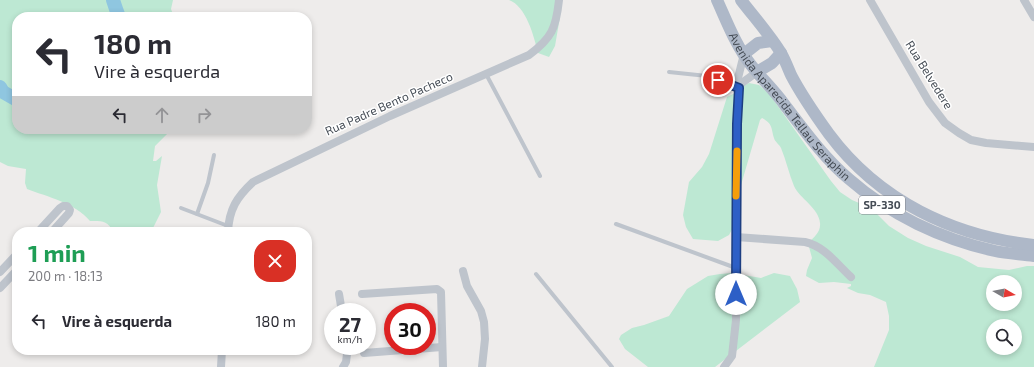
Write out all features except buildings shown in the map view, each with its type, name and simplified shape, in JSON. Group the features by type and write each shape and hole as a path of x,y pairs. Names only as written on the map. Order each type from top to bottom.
{"main road":[{"name":"Avenida Aparecida Tellau Seraphin","path":"717,0 732,33 744,54 757,72 772,88 822,151 849,179 891,211 914,223 953,239 996,251 1034,256"},
{"name":"Avenida Aparecida Tellau Seraphin","path":"741,0 781,53 792,77 829,134 852,161 883,188 915,210 949,225 981,236 1003,241 1034,245"},
{"path":"744,54 758,43 772,41"},
{"path":"757,72 772,63 781,53"}],"street":[{"name":"Rua Padre Bento Pacheco","path":"228,227 233,208 240,194 253,182 390,116 529,55 548,39 554,28 559,0"},
{"name":"Rua Belvedere","path":"870,0 929,102 945,123 971,140 1034,148"},
{"path":"1024,0 1034,17"},
{"path":"724,367 732,356 734,349 736,320 738,78 744,54"},
{"path":"739,87 757,72"},
{"path":"43,227 60,208 67,206 69,208 69,213 56,227"},
{"path":"736,237 805,242 813,244 822,249 851,277"},
{"path":"0,272 12,259"},
{"path":"463,271 467,286 481,311 484,322 485,339 482,367"},
{"path":"0,288 12,275"},
{"path":"362,294 437,289 441,292 443,367"},
{"path":"339,294 340,303"},
{"path":"376,352 442,347"},
{"path":"221,367 222,355"},
{"path":"343,367 346,362 347,355"}],"lane":[{"path":"669,72 707,76 739,87"},
{"path":"486,74 540,176"},
{"path":"197,214 208,183 214,155"},
{"path":"181,208 224,227"},
{"path":"616,224 736,268"},
{"path":"536,274 612,367"}],"green space":[{"path":"0,0 173,0 171,9 172,12 12,12 12,134 167,134 155,146 153,161 156,161 162,156 157,185 161,212 154,227 110,227 101,221 90,221 69,205 27,189 25,183 26,169 8,166 0,162"},
{"path":"509,0 557,0 560,17 555,46 549,57 538,53 532,30 525,15 515,3"},
{"path":"749,83 759,85 770,95 840,192 852,200 871,208 889,226 908,238 926,246 960,257 978,267 1009,270 1034,266 1034,367 874,367 889,330 889,316 886,302 847,288 851,286 851,284 834,282 819,283 806,276 812,258 808,243 817,234 820,226 819,218 813,208 800,195 794,186 783,153 775,139 771,126 762,118 760,120 741,185 735,224 729,235 718,241 693,239 686,227 683,215 689,182 702,167 709,154 727,97 737,92 737,89"},
{"path":"732,273 761,278 774,273 790,276 797,289 800,302 715,367 648,367 625,349 619,339 621,335 632,328 669,316 687,289 708,276"}],"waterway":[{"path":"113,0 117,12"},
{"path":"0,87 3,92 12,97"}],"slow traffic":[{"path":"736,196 737,151"}],"route":[{"path":"718,80 739,88 737,124 736,294"}]}
